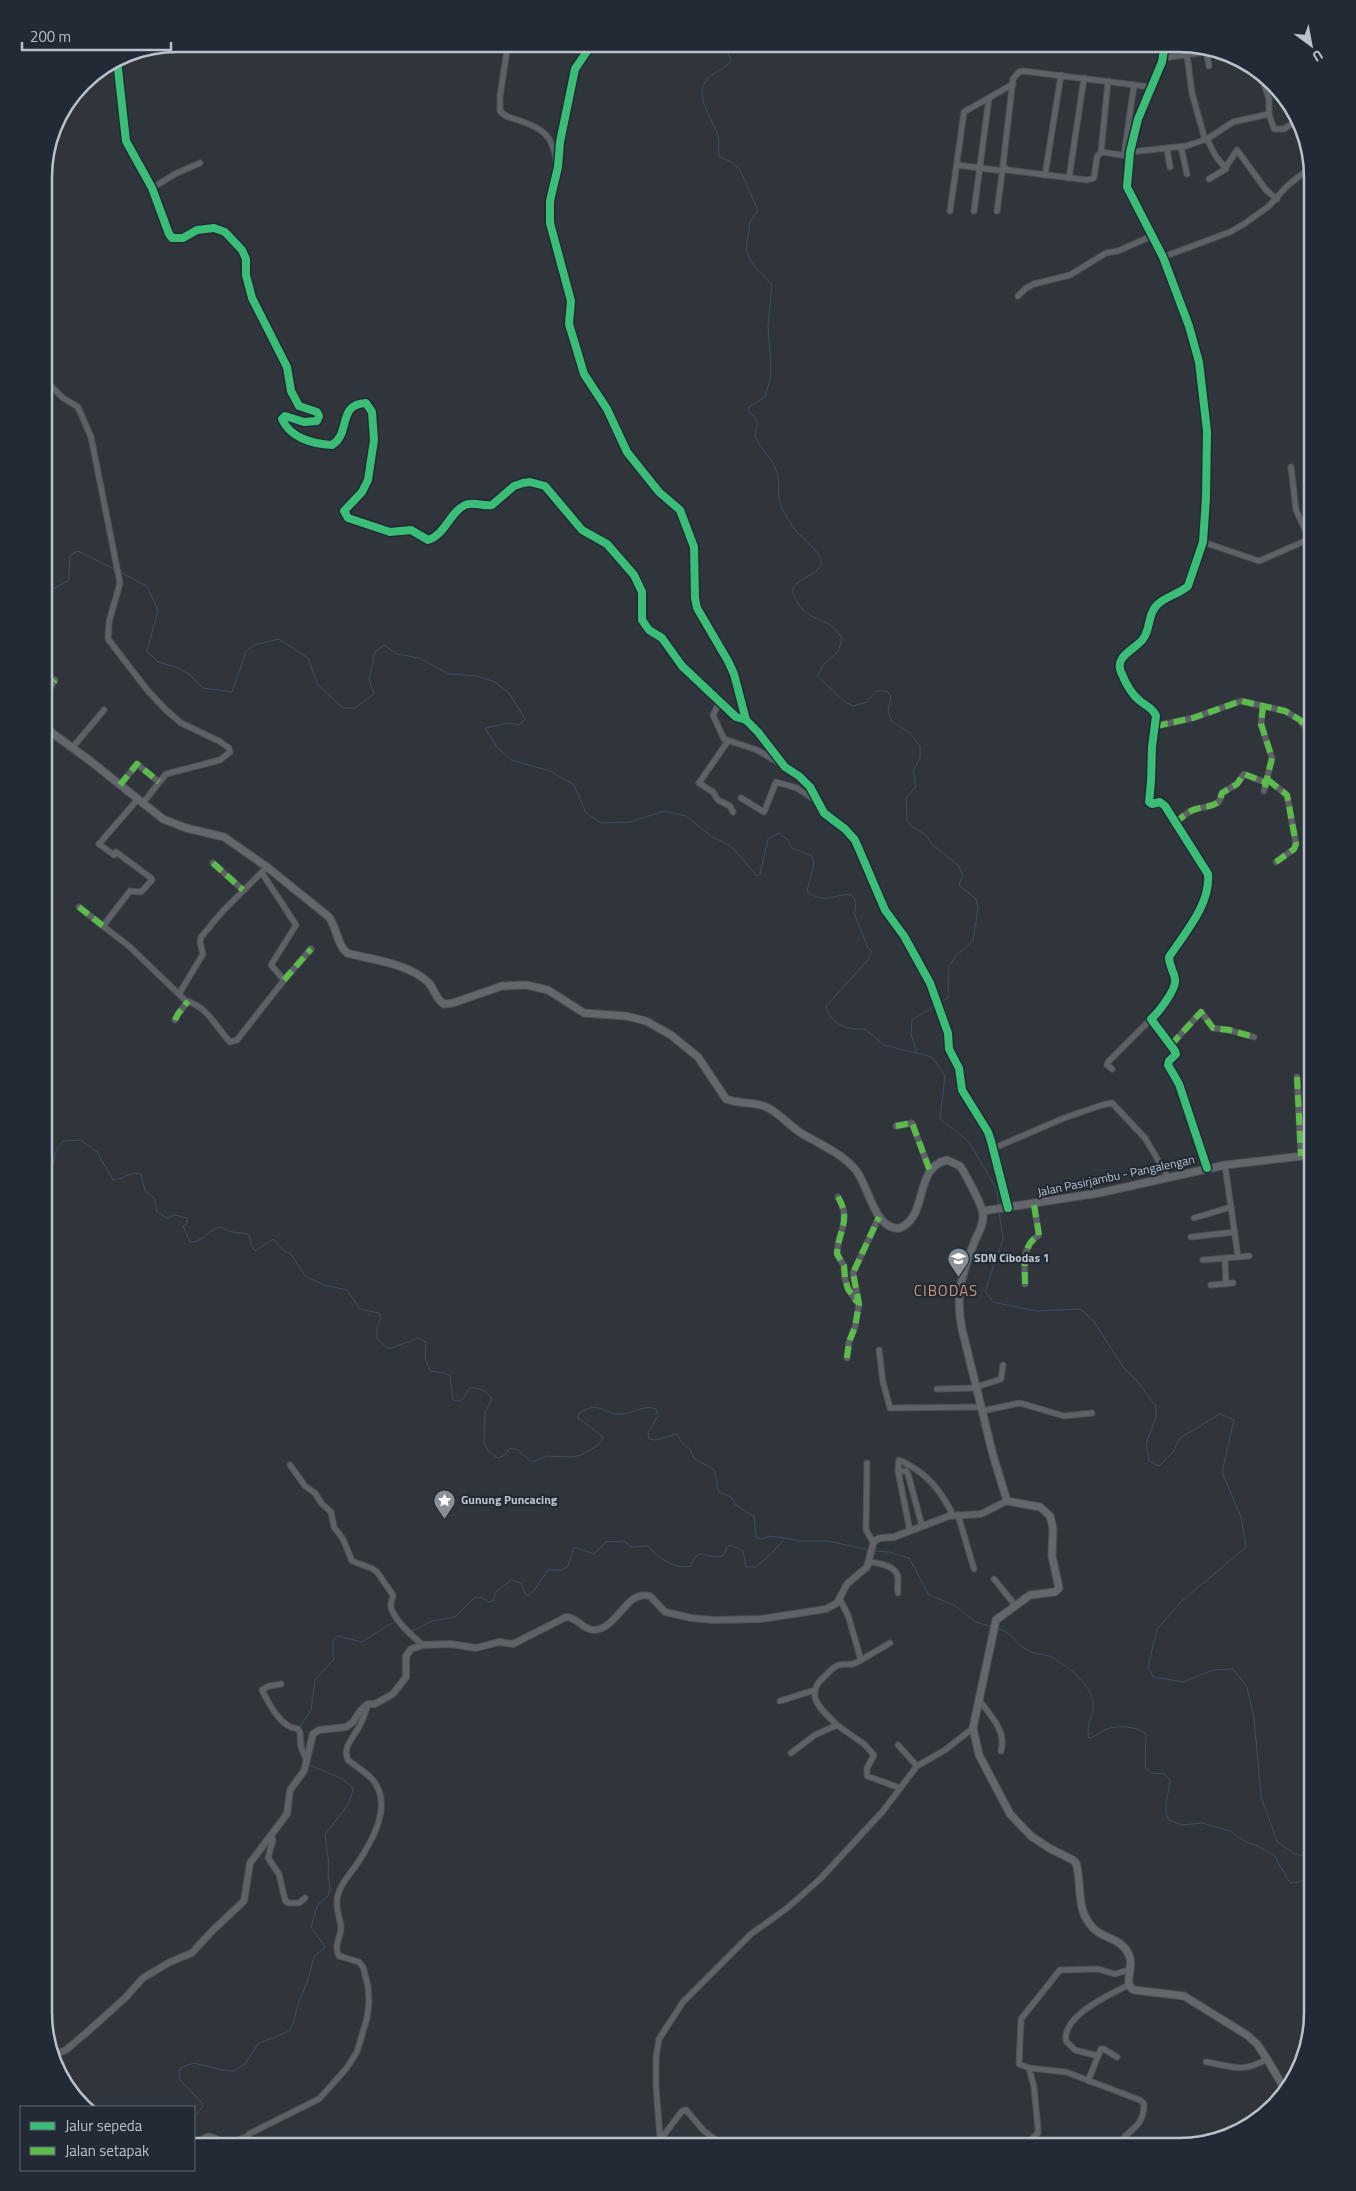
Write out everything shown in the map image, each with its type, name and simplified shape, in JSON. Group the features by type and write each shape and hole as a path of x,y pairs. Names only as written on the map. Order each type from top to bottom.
{"main road":[{"path":"53,734 168,822 224,837 267,867 329,917 336,926 344,951 393,964 412,973 427,982 437,998 444,1004 453,1003 502,986 526,985 548,990 584,1013 634,1017 658,1027 698,1057 726,1099 765,1107 800,1132 828,1147 849,1164 863,1181 879,1217 884,1223 896,1229 910,1223 930,1171 941,1162 947,1160 960,1166 983,1211 982,1227 973,1244 958,1295 960,1320 981,1409 1007,1501 1015,1504 1035,1506 1047,1512 1053,1522 1053,1566 1059,1582 1059,1590 1030,1595 1015,1605 995,1625 973,1728 979,1755 1010,1814 1031,1836 1076,1863 1078,1890 1086,1918 1099,1934 1122,1943 1130,1958 1132,1969 1128,1985 1134,1990 1178,1994 1192,1999 1251,2038 1267,2059 1282,2084"},
{"name":"Jalan Pasirjambu - Pangalengan","path":"983,1211 993,1208 1034,1205 1100,1194 1207,1168 1304,1156"}],"street":[{"path":"507,53 500,96 500,111 505,116 539,129 552,140 555,148 557,171"},
{"path":"586,53 575,69 560,142 549,214 570,301 569,324 584,374 607,408 627,452 659,492 680,510 694,547 695,598 697,608 734,674 746,720"},
{"path":"1128,154 1138,119 1164,58 1164,53"},
{"path":"1164,58 1193,54"},
{"path":"1187,55 1192,93 1206,139 1215,156 1226,169"},
{"path":"1207,56 1209,66"},
{"path":"118,68 126,141 152,188 171,237 183,238 197,230 214,228 225,232 245,255 246,275 252,298 287,368 291,391 300,406 317,412 319,416 317,421 310,423 287,416 283,417 283,423 291,432 303,439 332,445 340,436 350,409 357,404 366,403 371,411 374,440 368,480 362,492 344,511 348,518 390,532 411,530 428,540 434,537 456,512 468,504 492,505 514,486 523,483 538,483 545,486 582,530 607,544 634,575 640,586 642,616 647,627 666,642 682,666 736,717 746,720 758,732 785,767"},
{"path":"997,211 1013,84 1016,75 1024,71 1151,87"},
{"path":"1045,175 1061,75"},
{"path":"1069,178 1084,78"},
{"path":"957,165 979,168 1003,168 1011,171 1092,180 1096,174 1097,157 1101,152 1108,81"},
{"path":"950,211 964,112 1013,84"},
{"path":"1112,1069 1107,1065 1108,1062 1158,1013 1173,988 1176,979 1168,957 1195,918 1206,896 1209,882 1208,874 1203,865 1162,803 1152,804 1149,802 1152,782 1152,747 1156,726 1155,712 1140,701 1130,690 1120,669 1120,662 1130,649 1145,637 1149,620 1158,605 1188,586 1203,542 1206,488 1206,411 1194,341 1163,257 1127,187 1134,85"},
{"path":"1266,88 1269,99 1269,114 1274,129 1284,128 1292,124"},
{"path":"974,211 989,98"},
{"path":"1101,152 1128,154 1181,147 1206,139 1233,122 1269,114"},
{"path":"1181,147 1188,174"},
{"path":"1167,149 1170,167"},
{"path":"1209,179 1226,169 1237,150 1266,190 1277,199"},
{"path":"152,188 175,174 200,163"},
{"path":"1163,257 1230,232 1244,224 1277,199 1287,186 1303,173"},
{"path":"1018,296 1034,284 1070,275 1106,254 1118,251 1152,236"},
{"path":"53,387 64,398 78,407 88,426 118,576 119,585 112,604 107,632 114,648 148,691 181,723 219,741 229,748 230,752 220,760 166,774 99,844 100,847 114,855 116,852 152,880 141,892 130,891 103,926"},
{"path":"1291,467 1296,510 1304,525"},
{"path":"1203,542 1259,561 1304,542"},
{"path":"53,684 55,680"},
{"path":"720,700 713,715 720,727 722,737 728,741 757,750 806,782 824,813 845,829 855,840 885,910 904,936 930,983 948,1033 948,1049 958,1065 962,1088 988,1132 1006,1208"},
{"path":"1156,726 1193,718 1241,701 1285,711 1300,720 1304,725"},
{"path":"1263,706 1260,724 1272,758 1264,791"},
{"path":"72,748 104,710"},
{"path":"728,741 699,783 713,792 718,800 730,806 732,812"},
{"path":"120,785 137,764 159,782"},
{"path":"1175,823 1192,810 1197,808 1206,809 1219,802 1222,793 1237,784 1244,774 1267,782 1286,793 1296,844 1294,849 1276,862"},
{"path":"741,798 764,812 776,782 806,792 818,802"},
{"path":"214,863 243,890"},
{"path":"179,994 203,954 200,942 201,937 243,890 267,867"},
{"path":"262,873 296,925 271,965 284,980"},
{"path":"79,907 130,947 179,994 188,1001 194,1002 206,1012 227,1039 233,1042 237,1040 311,949"},
{"path":"175,1020 188,1001"},
{"path":"1171,1045 1201,1012 1213,1028 1254,1037"},
{"path":"1151,1019 1176,1053 1168,1065 1178,1084 1207,1168"},
{"path":"1297,1077 1301,1156"},
{"path":"992,1149 1064,1118 1112,1103 1145,1138 1168,1178"},
{"path":"896,1126 912,1123 930,1171"},
{"path":"1225,1165 1238,1257"},
{"path":"838,1197 844,1207 845,1220 837,1254 844,1267 848,1289 859,1304"},
{"path":"1025,1284 1025,1255 1031,1241 1039,1234 1034,1205"},
{"path":"1194,1218 1231,1206"},
{"path":"847,1358 849,1342 855,1327 859,1304 853,1273 879,1217"},
{"path":"1191,1236 1235,1232"},
{"path":"1203,1260 1249,1256"},
{"path":"1225,1258 1226,1284"},
{"path":"1211,1285 1233,1283"},
{"path":"879,1350 882,1382 890,1408 981,1409 1020,1403 1064,1416 1092,1413"},
{"path":"937,1389 976,1387 1001,1379 1002,1364"},
{"path":"910,1531 898,1471 899,1460 929,1478 940,1490 956,1515 974,1569"},
{"path":"59,2052 66,2050 86,2033 125,1998 143,1978 170,1962 194,1952 213,1930 244,1901 250,1863 287,1814 290,1790 304,1771 311,1737 315,1731 346,1727 353,1722 360,1710 368,1704 375,1704 393,1694 406,1677 407,1653 411,1649 422,1645 451,1644 476,1648 499,1642 513,1644 522,1641 552,1622 566,1617 573,1618 587,1628 597,1629 619,1616 630,1601 638,1595 650,1596 660,1609 669,1613 690,1618 714,1620 761,1619 826,1609 837,1603 846,1584 866,1567 870,1560 872,1544 866,1530 867,1463"},
{"path":"290,1465 305,1486 315,1493 333,1514 334,1527 343,1539 352,1561 371,1568 378,1574 393,1595 390,1605 396,1616 411,1636 422,1645"},
{"path":"898,1471 906,1471 908,1474 922,1526"},
{"path":"872,1544 880,1538 893,1537 956,1515 981,1514 1007,1501"},
{"path":"870,1560 894,1570 898,1578 898,1593"},
{"path":"994,1579 1015,1605"},
{"path":"839,1598 849,1620 861,1660"},
{"path":"890,1643 852,1665 838,1665 818,1682 815,1690 817,1704 837,1725 864,1744 874,1755 867,1768 867,1776 900,1788"},
{"path":"281,1684 269,1686 262,1690 280,1720 290,1728 298,1729 300,1732 301,1747 307,1762"},
{"path":"780,1701 815,1690"},
{"path":"979,1700 1001,1732 1003,1740 1002,1751"},
{"path":"246,2137 283,2116 319,2099 346,2069 357,2052 364,2032 369,2002 363,1967 359,1962 339,1956 336,1946 341,1929 337,1900 340,1890 368,1846 378,1823 380,1809 379,1795 373,1780 346,1757 348,1743 359,1728 368,1704"},
{"path":"791,1752 815,1735 837,1725"},
{"path":"660,2138 656,2057 659,2039 669,2022 696,1987 729,1954 751,1934 786,1909 820,1879 861,1836 917,1766 945,1750 973,1728"},
{"path":"898,1744 917,1766"},
{"path":"271,1837 273,1840 268,1858 278,1874 285,1900 288,1904 300,1903 305,1898"},
{"path":"1123,2138 1137,2127 1144,2104 1140,2100 1066,2072 1029,2068 1020,2064 1021,2020 1058,1972 1063,1969 1098,1969 1115,1974 1132,1969"},
{"path":"1098,2056 1071,2047 1066,2041 1066,2034 1080,2012 1128,1985"},
{"path":"1088,2081 1101,2049 1104,2048 1117,2057"},
{"path":"1206,2062 1244,2069 1267,2059"},
{"path":"1029,2068 1034,2087 1038,2129 1038,2133 1033,2138"},
{"path":"660,2138 682,2111 686,2110 704,2131 714,2138"},
{"path":"203,2138 212,2135 218,2138"}],"waterway":[{"path":"728,53 731,60 725,67 708,78 702,89 702,97 717,134 719,156 733,163 740,170 758,210 750,222 746,250 751,262 772,285 768,325 770,380 765,397 748,408 757,422 756,438 777,471 779,501 782,509 798,533 817,552 822,563 815,572 797,583 792,592 803,610 829,624 842,639 838,652 825,663 817,676 844,701 853,706 867,702 876,691 887,691 891,697 888,711 891,721 910,733 920,746 920,758 913,771 916,786 906,798 907,820 911,826 926,835 933,845 958,865 963,875 959,885 976,899 978,908 973,941 955,957 949,966 948,998 938,1004"},
{"path":"53,589 69,580 70,555 78,551 116,570"},
{"path":"119,572 147,586 158,610 147,651 158,662 176,667 189,674 203,688 232,692 246,651 254,645 279,639 308,658 318,685 343,708 355,708 374,694 369,679 375,652 384,645 397,654 420,658 448,674 477,676 495,682 509,693 525,719 519,725 509,723 485,728 497,747 511,760 550,771 574,785 586,813 601,823 630,822 664,811 686,816 711,836 731,846 757,876 760,874 768,839 779,833 788,840 792,848 812,856 814,864 807,891 819,898 851,895 856,903 854,913 868,948 872,951 868,960 826,1006 828,1012 841,1025 865,1029 884,1045 932,1057 945,1076 940,1119 969,1142 997,1190 999,1207"},
{"path":"917,1053 911,1034 912,1020 935,1006"},
{"path":"52,1163 55,1153 63,1141 81,1140 97,1152 113,1180 137,1173 141,1174 145,1191 154,1198 157,1212 167,1218 175,1215 187,1218 187,1224 183,1226 190,1242 195,1242 212,1230 220,1227 232,1232 249,1234 251,1245 255,1251 273,1239 283,1250 291,1254 305,1276 324,1285 347,1290 360,1309 379,1313 381,1319 377,1326 377,1339 387,1348 392,1348 418,1338 426,1342 425,1358 430,1371 446,1373 450,1376 453,1400 462,1400 470,1388 480,1389 488,1394 492,1399 485,1413 484,1442 488,1451 498,1458 505,1455 510,1448 518,1450 532,1462 547,1456 572,1457 581,1455 597,1446 603,1439 602,1436 578,1418 579,1413 592,1408 615,1414 630,1413 643,1408 656,1409 658,1416 648,1432 649,1439 656,1440 677,1434 682,1443 690,1449 694,1458 714,1470 719,1492 731,1497 736,1505 754,1517 756,1537 761,1539 770,1536 784,1538"},
{"path":"999,1211 1003,1239 985,1291 993,1302 1036,1311 1080,1309 1093,1320 1123,1367 1137,1381 1156,1406 1156,1417 1146,1444 1149,1461 1159,1466 1173,1452 1180,1438 1220,1414 1234,1420 1222,1472 1241,1517 1246,1547 1182,1601 1157,1629 1148,1667 1153,1677 1183,1682 1213,1670 1233,1669 1247,1687 1254,1718 1261,1796 1277,1842 1295,1854 1304,1856"},
{"path":"401,1620 411,1632 432,1621 455,1617 475,1597 483,1598 488,1602 493,1601 496,1592 511,1580 521,1583 525,1594 528,1596 533,1592 548,1570 562,1570 568,1566 574,1547 594,1554 606,1542 624,1541 631,1547 648,1546 656,1555 667,1562 685,1567 691,1566 699,1554 718,1557 724,1555 726,1548 730,1545 743,1551 746,1567 756,1567 785,1538 799,1541 828,1541 869,1550"},
{"path":"873,1551 889,1552 909,1558 929,1595 956,1606 976,1622 993,1627"},
{"path":"299,1728 311,1710 315,1680 334,1659 333,1646 335,1638 338,1636 362,1642 395,1621"},
{"path":"997,1628 1006,1632 1030,1652 1050,1656 1059,1661 1083,1682 1093,1702 1093,1711 1088,1728 1089,1738 1116,1727 1132,1728 1146,1734 1145,1767 1151,1773 1165,1774 1170,1780 1166,1806 1169,1820 1182,1825 1202,1823 1230,1831 1244,1841 1274,1855 1290,1883 1304,1879"},
{"path":"298,1731 297,1743 304,1760"},
{"path":"195,2115 202,2108 202,2103 179,2079 180,2068 194,2063 234,2071 245,2064 258,2044 289,2031 293,2024 314,1957 325,1947 311,1927 317,1906 328,1896 330,1889 325,1835 348,1804 353,1790 343,1779 309,1765"}],"marked path":[{"path":"53,684 55,680"},
{"path":"1156,726 1193,718 1241,701 1285,711 1300,720 1304,725"},
{"path":"1263,706 1261,724 1272,758 1264,791"},
{"path":"120,785 137,764 159,782"},
{"path":"1175,823 1190,811 1219,802 1222,793 1237,784 1244,774 1267,783"},
{"path":"1268,780 1287,795 1296,844 1294,849 1276,862"},
{"path":"213,863 243,890"},
{"path":"79,907 103,926"},
{"path":"284,980 311,949"},
{"path":"175,1020 188,1001"},
{"path":"1171,1045 1201,1012 1213,1028 1254,1037"},
{"path":"1297,1077 1301,1156"},
{"path":"896,1126 912,1123 930,1171"},
{"path":"838,1197 844,1212 844,1219 837,1254 844,1266 848,1289 857,1302"},
{"path":"1025,1284 1025,1256 1029,1245 1039,1235 1034,1205"},
{"path":"847,1358 849,1342 855,1327 859,1304 853,1273 879,1217"}],"cycle path":[{"path":"586,53 575,69 560,142 558,167 550,201 550,223 571,301 569,324 584,374 607,409 627,452 659,492 680,510 694,547 695,598 697,608 734,674 746,720 758,732 785,767 799,776 810,787 824,813 845,829 855,840 885,910 904,936 930,983 948,1033 949,1049 959,1068 962,1090 988,1132 1008,1208"},
{"path":"1164,53 1162,62 1138,119 1130,152 1127,187 1163,257 1189,326 1199,362 1207,431 1203,542 1188,586 1158,604 1152,612 1143,639 1123,657 1120,666 1124,680 1131,691 1156,716 1149,802 1152,804 1160,802 1165,806 1208,874 1208,885 1201,907 1189,929 1169,957 1175,979 1173,989 1151,1019 1175,1051 1176,1054 1169,1061 1168,1065 1179,1084 1207,1168"},
{"path":"118,68 126,141 152,188 169,234 172,238 183,238 197,230 214,228 225,232 242,250 246,259 246,275 252,298 287,367 291,391 299,406 317,412 319,416 317,421 304,422 285,416 282,419 286,426 303,439 332,445 338,440 351,408 366,403 372,412 374,440 368,480 362,492 344,511 348,518 390,532 411,530 428,540 439,533 455,513 465,505 492,505 514,486 523,483 530,482 545,486 582,530 607,544 634,575 642,592 642,620 649,630 662,638 682,666 736,717 746,720"}],"place":[{"name":"SDN Cibodas 1","path":"958,1277"},
{"name":"Gunung Puncacing","path":"445,1519"}],"district":[{"name":"CIBODAS","path":"946,1291"}]}
